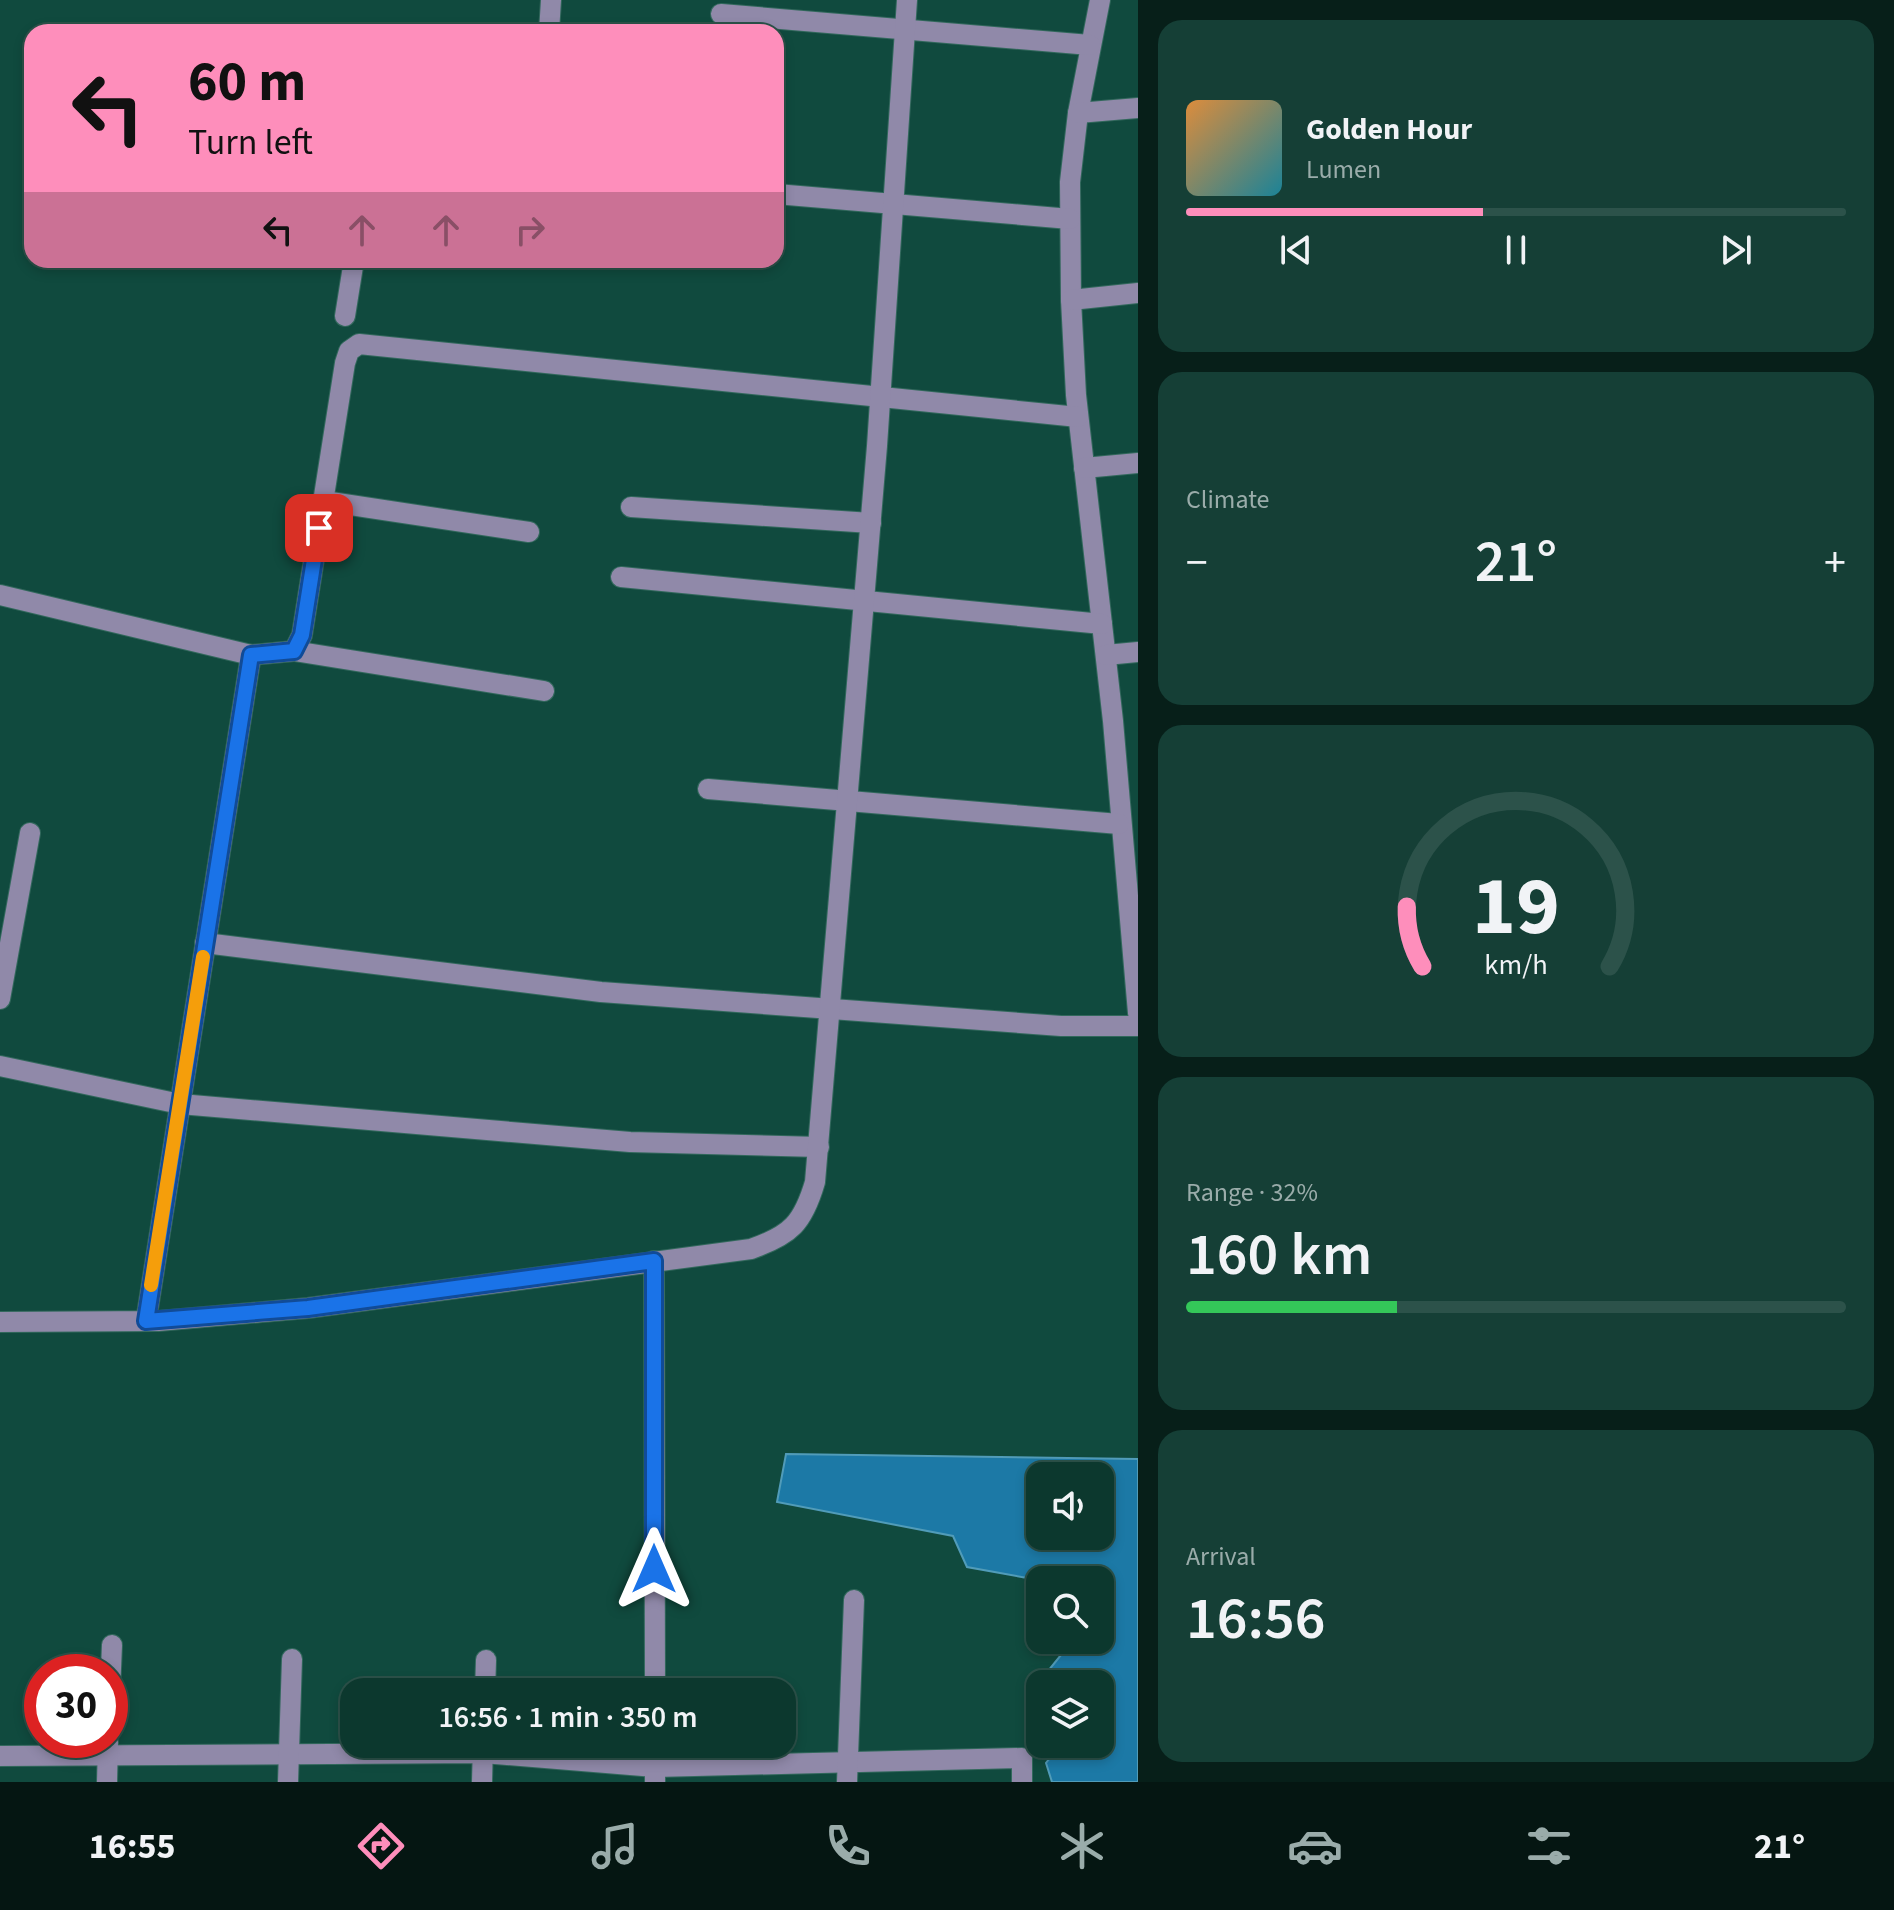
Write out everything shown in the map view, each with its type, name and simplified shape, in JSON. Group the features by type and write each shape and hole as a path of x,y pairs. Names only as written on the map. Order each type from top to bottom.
{"street":[{"path":"550,24 551,0"},
{"path":"0,1322 146,1321 308,1308 751,1249 780,1238 806,1213 815,1182 819,1147 848,802 881,395 907,0"},
{"path":"1100,0 1078,113 1070,219 1071,300 1078,417 1126,833 1138,1013"},
{"path":"721,14 905,32 1090,45"},
{"path":"1078,113 1138,108"},
{"path":"784,195 1070,219"},
{"path":"345,316 353,268"},
{"path":"1071,300 1138,293"},
{"path":"294,651 302,635 345,363 349,351 359,344 1078,417"},
{"path":"1084,468 1138,463"},
{"path":"324,501 529,532"},
{"path":"631,507 871,523"},
{"path":"621,577 1102,624"},
{"path":"0,595 251,655 294,651 544,691"},
{"path":"1106,655 1138,652"},
{"path":"146,1321 251,655"},
{"path":"708,789 1126,833"},
{"path":"0,999 30,833"},
{"path":"205,943 601,992 1061,1026 1138,1026"},
{"path":"0,1066 180,1104 630,1142 819,1147"},
{"path":"654,1261 655,1678"},
{"path":"847,1782 854,1600"},
{"path":"112,1645 112,1654"},
{"path":"288,1782 292,1659"},
{"path":"485,1678 486,1660"},
{"path":"128,1748 340,1752"},
{"path":"0,1756 24,1754"},
{"path":"107,1782 108,1758"},
{"path":"482,1782 483,1758"},
{"path":"549,1758 655,1774 848,1761 1022,1758 1022,1782"}],"water":[{"path":"786,1454 1138,1459 1138,1782 1052,1782 1046,1763 1050,1758 1114,1758 1114,1670 1049,1670 1062,1654 1114,1654 1114,1566 1026,1566 1026,1578 967,1567 953,1536 777,1502"}],"slow traffic":[{"path":"151,1285 203,957"}],"route":[{"path":"319,528 302,635 294,651 278,655 251,655 146,1321 308,1308 654,1261 654,1569"}]}
